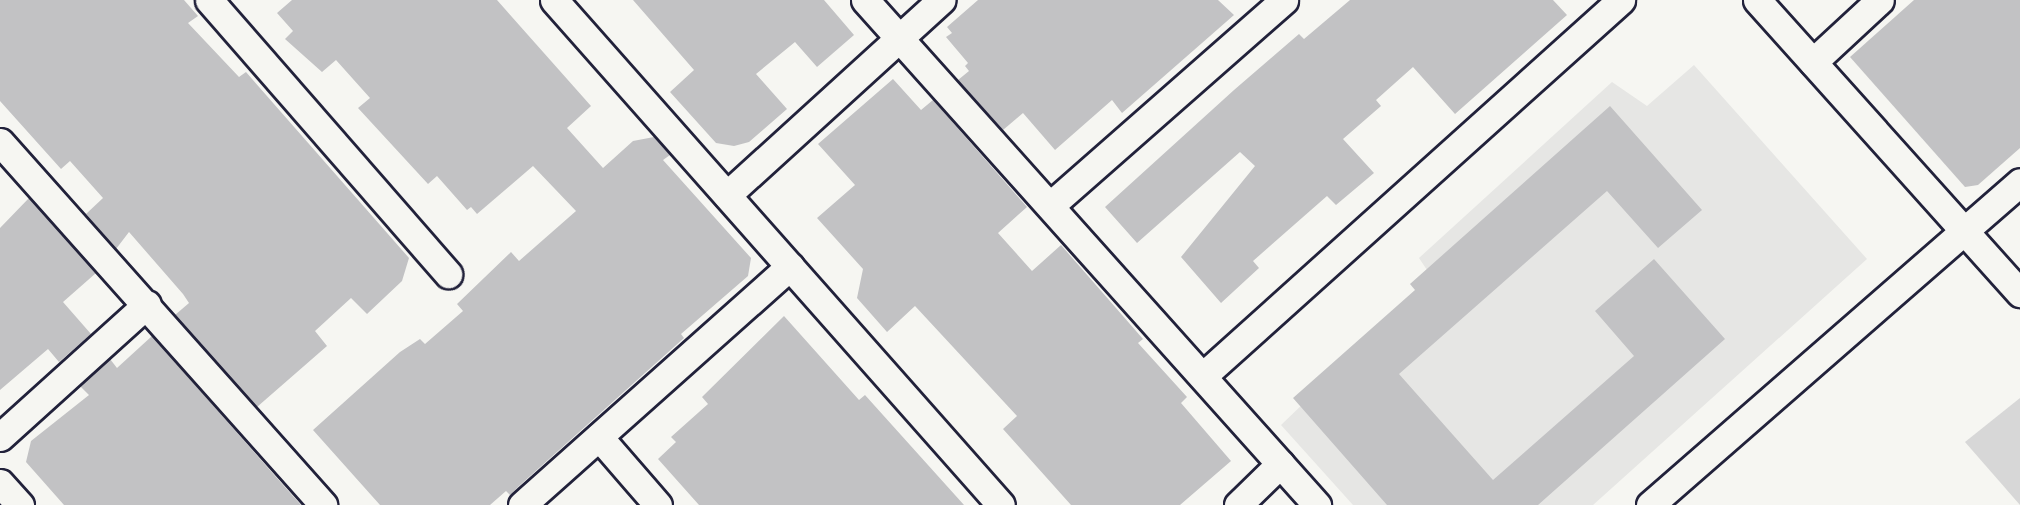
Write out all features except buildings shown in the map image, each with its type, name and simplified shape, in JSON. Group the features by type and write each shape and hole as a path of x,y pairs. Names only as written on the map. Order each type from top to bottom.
{"street":[{"path":"209,0 448,274"},
{"path":"554,0 1001,505"},
{"path":"865,0 1052,204 1317,505"},
{"path":"727,195 941,0"},
{"path":"1052,204 1284,0"},
{"path":"1204,375 1622,0"},
{"path":"1757,0 1966,230 2020,293"},
{"path":"1813,62 1880,0"},
{"path":"0,144 147,304 323,505"},
{"path":"1650,505 2020,182"},
{"path":"522,505 790,266"},
{"path":"0,437 147,304"},
{"path":"599,437 658,505"},
{"path":"1238,505 1280,464"},
{"path":"0,483 20,505"}],"shaded area":[{"path":"1694,65 1867,259 1593,505 1353,505 1281,425 1433,279 1419,258 1612,82 1647,106"},
{"path":"2020,398 2020,505 1965,442"}]}
